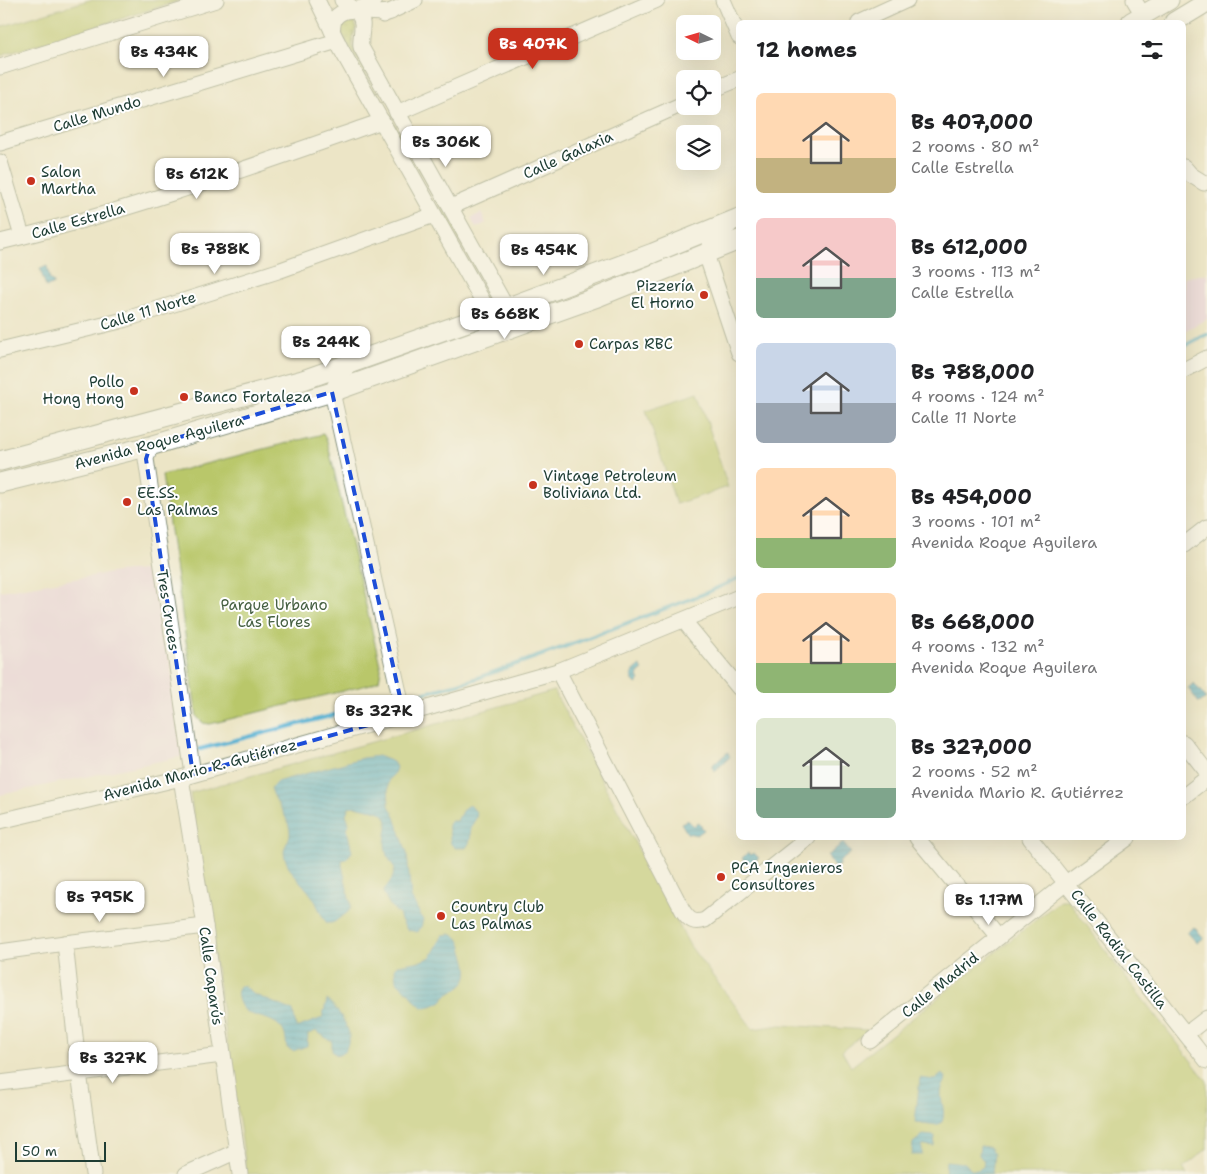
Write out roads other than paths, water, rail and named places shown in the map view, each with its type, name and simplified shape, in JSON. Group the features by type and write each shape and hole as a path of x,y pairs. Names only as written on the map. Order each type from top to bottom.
{"main road":[{"path":"1138,15 1169,0"},
{"path":"1177,20 1207,2"},
{"name":"Avenida Roque Aguilera","path":"0,461 303,380 500,313 736,219"},
{"name":"Avenida Roque Aguilera","path":"0,483 150,446 332,392 600,296 736,241"}],"street":[{"path":"0,67 216,0"},
{"path":"317,0 334,36 434,215 500,313 530,321"},
{"path":"342,0 355,10 362,20 361,47 450,207 500,313 492,332 483,338"},
{"path":"355,10 368,6 377,0 393,11"},
{"path":"360,36 365,26 375,19 415,0"},
{"path":"397,112 657,0"},
{"path":"723,0 736,30"},
{"path":"863,20 907,0"},
{"path":"334,36 334,19 338,14 349,9 367,12 393,11"},
{"name":"Calle Mundo","path":"0,143 334,36"},
{"path":"721,86 736,80"},
{"name":"Calle Galaxia","path":"450,207 676,107"},
{"name":"Calle Estrella","path":"0,242 88,220 382,121"},
{"path":"0,162 22,236"},
{"path":"1186,169 1191,175 1204,183"},
{"name":"Calle 11 Norte","path":"0,350 120,321 278,271 434,215"},
{"path":"736,220 711,242 706,254 736,343"},
{"path":"652,253 695,250 706,254"},
{"path":"1186,369 1207,358"},
{"path":"351,364 339,376 332,392 403,711"},
{"path":"303,380 319,382 332,392"},
{"name":"Tres Cruces","path":"150,446 146,460 187,776"},
{"path":"1186,544 1207,528"},
{"name":"Avenida Mario R. Gutiérrez","path":"0,820 187,776 403,711 558,672 736,599"},
{"path":"684,621 736,684"},
{"path":"558,672 682,911 692,921 705,920 805,840"},
{"path":"1186,746 1207,772"},
{"name":"Calle Caparús","path":"187,776 222,1055 240,1174"},
{"path":"1186,794 1207,778"},
{"path":"919,840 999,937"},
{"name":"Calle Radial Castilla","path":"1032,840 1207,1061"},
{"name":"Calle Madrid","path":"870,1041 1066,883 1125,840"},
{"path":"0,952 205,926"},
{"path":"65,943 79,1073 93,1174"},
{"path":"1186,1034 1207,1018"},
{"path":"0,1083 222,1055"},
{"path":"186,1174 237,1151"}],"water":[{"path":"47,266 50,280 54,282 53,285 46,287 40,269"},
{"path":"640,666 643,670 637,675 640,681 636,684 631,676 634,670"},
{"path":"1194,683 1206,698 1199,703 1188,688"},
{"path":"728,752 730,757 715,771 711,766"},
{"path":"378,756 393,762 396,767 394,774 389,779 389,806 394,814 407,853 411,897 423,920 418,932 407,930 399,914 394,910 383,892 392,879 395,869 386,851 386,819 378,811 351,806 346,814 349,823 347,829 352,852 346,859 342,860 342,865 351,907 333,923 327,923 316,902 295,876 285,859 285,847 290,831 287,820 271,788 276,782 362,758"},
{"path":"470,805 477,813 470,831 470,840 466,848 455,848 451,844 448,824 451,821 457,821 463,809"},
{"path":"687,820 694,826 699,823 704,830 697,835 687,833 681,823"},
{"path":"843,843 851,853 839,862 840,864 835,869 827,856"},
{"path":"747,853 751,855 754,853 759,858 752,864 744,861 742,858"},
{"path":"1194,927 1204,938 1197,943 1187,932"},
{"path":"450,934 458,938 461,945 467,965 466,979 460,987 445,996 440,1002 424,1008 398,983 395,968 397,965 421,961 431,957 443,935"},
{"path":"240,986 245,986 253,994 293,1011 296,1027 322,1018 327,1000 334,1006 347,1026 349,1039 345,1052 336,1055 332,1051 332,1042 316,1031 308,1034 307,1046 293,1051 287,1048 284,1033 277,1024 245,1011 241,1006 237,993"},
{"path":"942,1074 946,1077 941,1093 942,1122 937,1125 915,1122 920,1078 935,1080"},
{"path":"923,1135 935,1136 934,1146 924,1145 922,1147 922,1155 912,1155 913,1143"},
{"path":"980,1146 989,1147 994,1154 992,1174 945,1174 946,1161 965,1163 971,1170 978,1170 983,1167 984,1161 979,1155"}],"waterway":[{"path":"1186,345 1207,334"},
{"path":"405,698 469,681 564,647 706,593 736,579"},
{"path":"200,749 398,699"}],"place":[{"name":"Salon Martha","path":"31,181"},
{"name":"Pizzería El Horno","path":"704,295"},
{"name":"Carpas RBC","path":"579,344"},
{"name":"Pollo Hong Hong","path":"134,391"},
{"name":"Banco Fortaleza","path":"184,397"},
{"name":"Vintage Petroleum Boliviana Ltd.","path":"533,485"},
{"name":"EE.SS. Las Palmas","path":"127,502"},
{"name":"PCA Ingenieros Consultores","path":"721,877"},
{"name":"Country Club Las Palmas","path":"441,916"}],"park label":[{"name":"Parque Urbano Las Flores","path":"274,614"}]}
